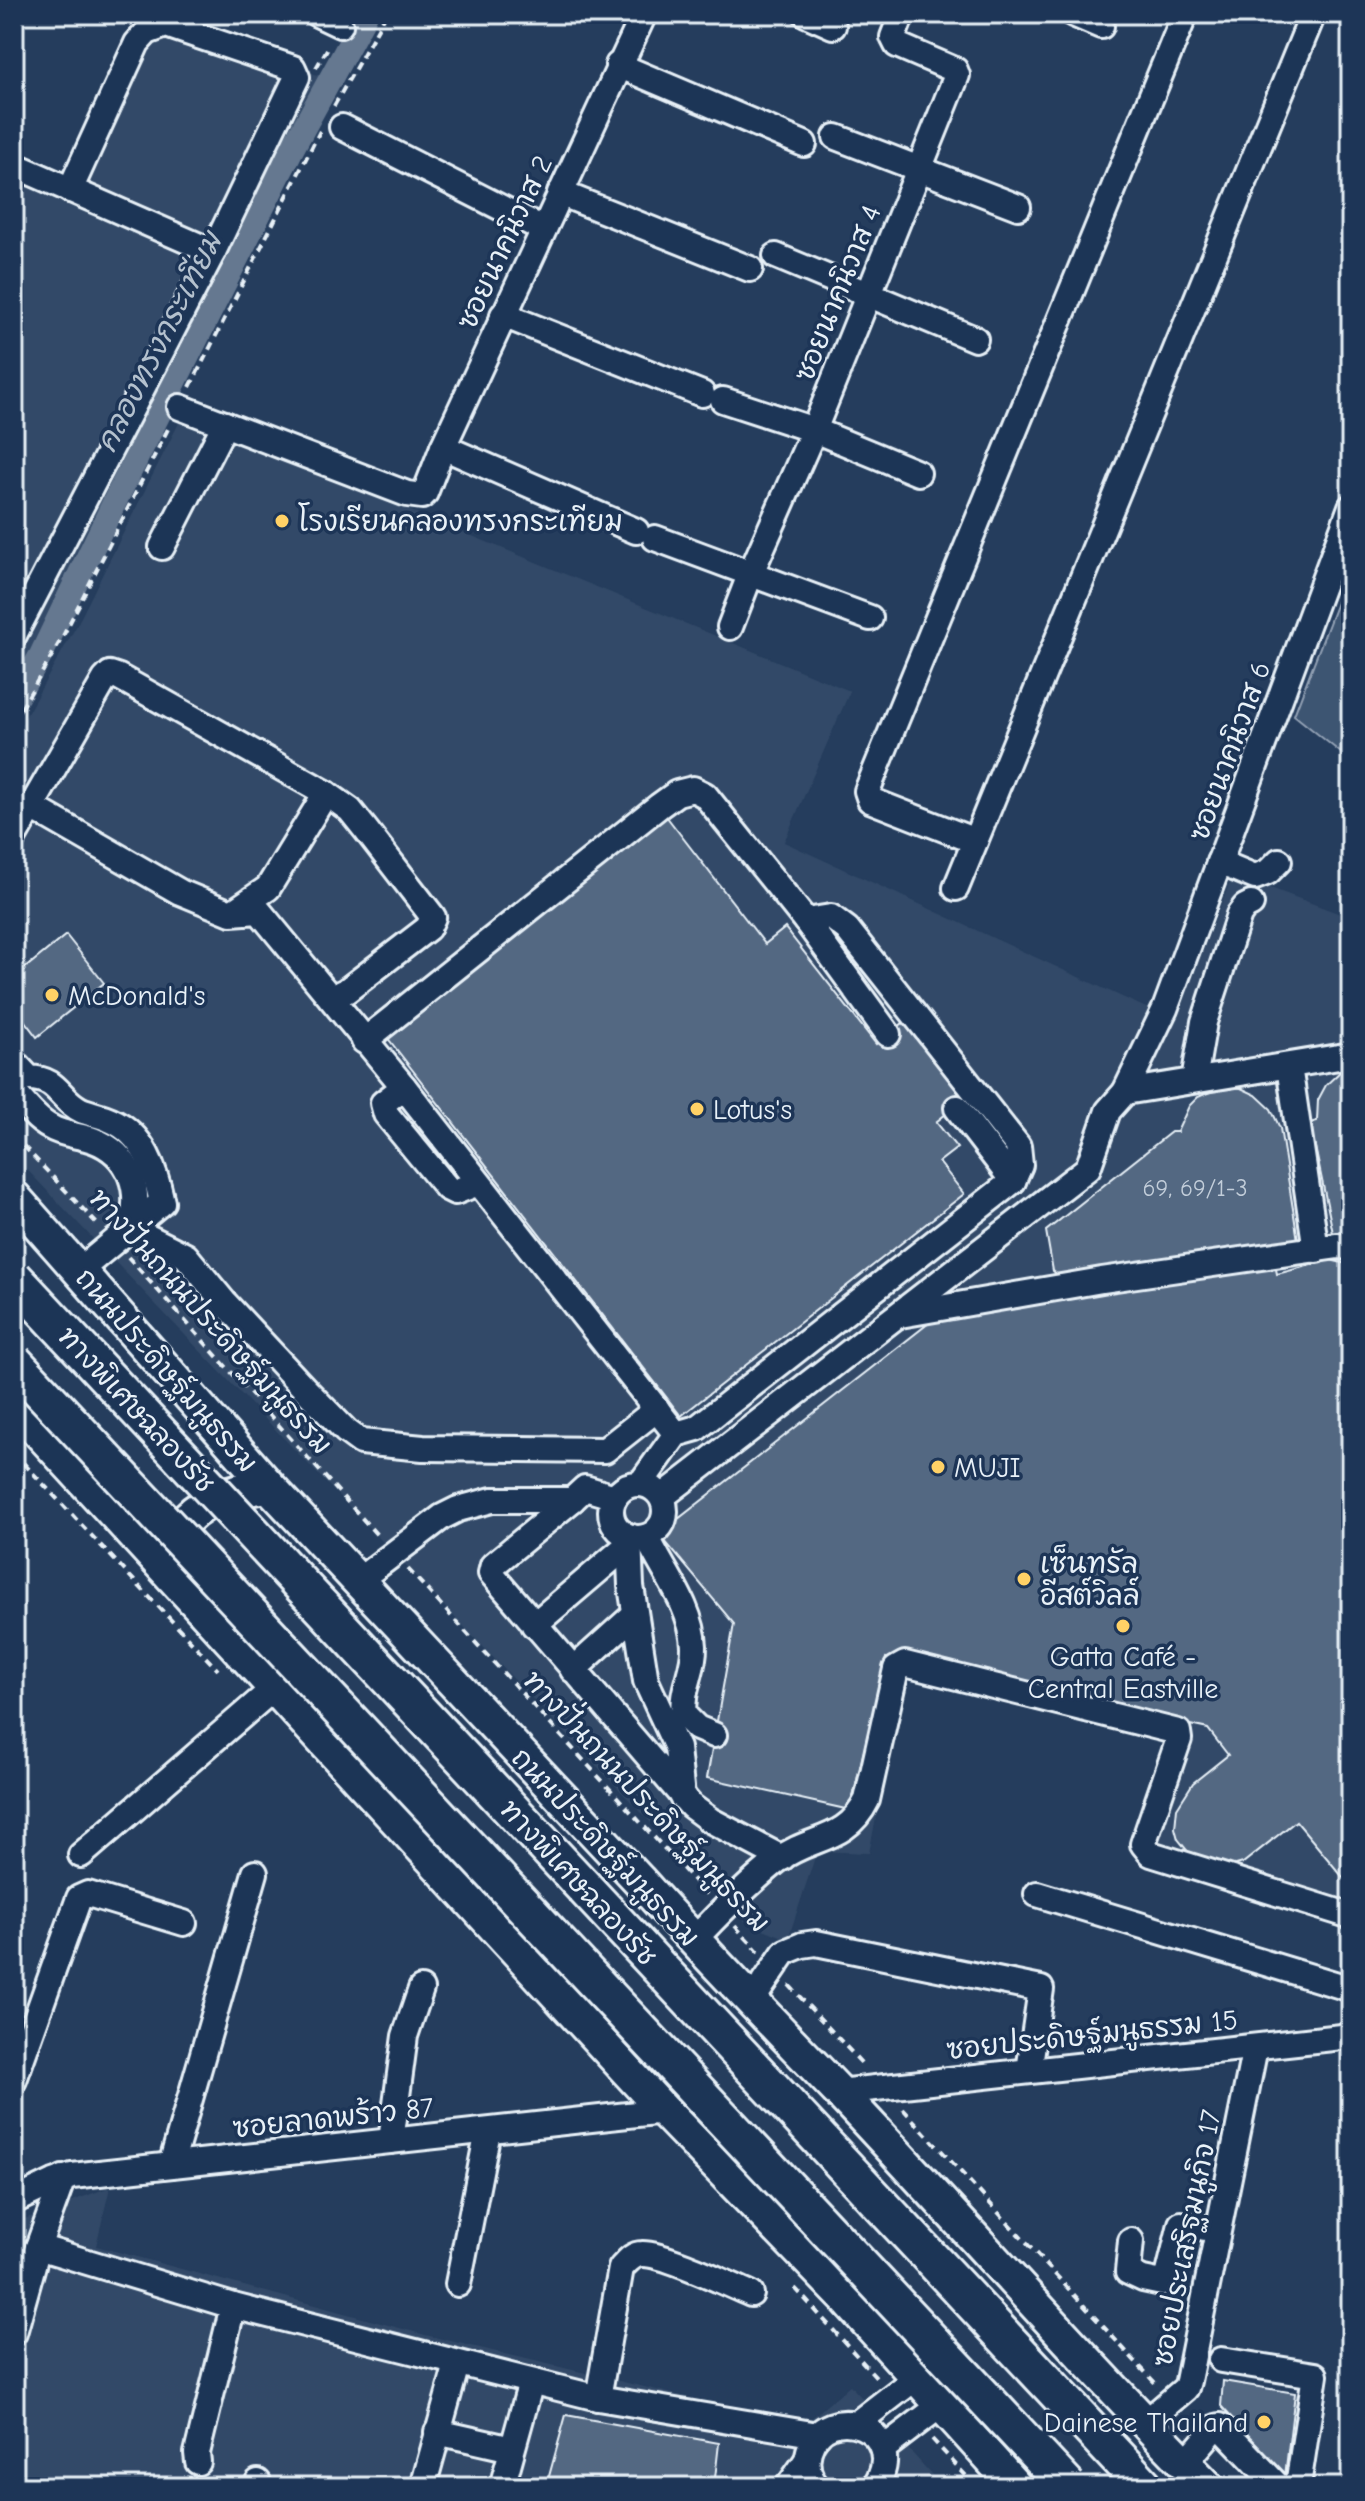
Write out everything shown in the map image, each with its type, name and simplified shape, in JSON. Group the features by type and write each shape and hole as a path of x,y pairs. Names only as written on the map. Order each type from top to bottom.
{"highway":[{"name":"ทางพิเศษฉลองรัช","path":"14,1278 1145,2487"},
{"name":"ทางพิเศษฉลองรัช","path":"14,1362 1068,2487"}],"main road":[{"name":"ถนนประดิษฐ์มนูธรรม","path":"14,1197 269,1486 1208,2487"},
{"path":"14,1405 664,2111 918,2376 1016,2487"},
{"path":"115,1515 134,1516 155,1512 170,1506 189,1487 202,1461 204,1412"},
{"path":"179,1585 170,1549 179,1527 199,1508 226,1494 269,1486"}],"street":[{"path":"317,14 340,25"},
{"name":"ซอยนาคนิวาส 2","path":"225,424 407,494 422,496 644,14"},
{"path":"806,14 833,26"},
{"name":"ซอยนาคนิวาส 4","path":"730,627 814,430 957,73 897,45 893,37 902,14"},
{"path":"1073,14 1101,26"},
{"path":"975,841 870,800 867,791 1185,14"},
{"path":"956,888 1313,14"},
{"path":"14,635 213,252 297,77 293,68 166,25 155,27 137,43 70,190"},
{"path":"618,65 804,144"},
{"path":"333,120 543,229"},
{"path":"836,137 1018,207"},
{"path":"14,165 213,252"},
{"path":"560,193 750,269"},
{"path":"776,256 975,339"},
{"path":"503,315 713,397 814,430 918,473"},
{"path":"162,547 225,424 180,407"},
{"path":"443,447 645,535 870,618"},
{"name":"ซอยนาคนิวาส 6","path":"662,1497 1088,1168 1108,1111 1125,1092 1161,1015 1351,507"},
{"path":"14,837 110,674 326,793 350,810 433,917 428,928 346,991 331,998"},
{"path":"364,1041 677,793 693,789 705,795 806,921 888,1034"},
{"path":"231,913 272,882 326,793"},
{"path":"32,807 180,892 231,913 259,911 404,1087 676,1434"},
{"path":"1219,862 1255,877 1268,872 1279,861"},
{"path":"1194,1080 1204,1022 1217,978 1239,915 1251,904"},
{"path":"641,1483 676,1434 697,1428 1013,1181 1020,1165 1018,1146 847,929 831,917 806,921"},
{"path":"1125,1092 1351,1055"},
{"path":"14,1062 29,1078 46,1079 79,1109 115,1121 142,1146 155,1172 162,1202 80,1270"},
{"path":"1297,1065 1316,1250"},
{"path":"18,1105 47,1126 95,1141 112,1151 125,1164 133,1178 137,1200 122,1235"},
{"path":"957,1108 1013,1181"},
{"path":"122,1235 186,1256 306,1390 361,1442 423,1448 605,1450 657,1409"},
{"path":"898,1315 1102,1280 1351,1247"},
{"path":"534,1625 635,1539 654,1533 664,1520 665,1504 653,1487 641,1483 626,1486 612,1504 613,1520 622,1533 635,1539 679,1595 694,1649 686,1683 684,1715 697,1728 714,1735"},
{"path":"615,1497 585,1488 493,1565 490,1569 493,1576 682,1797 710,1820 782,1858"},
{"path":"359,1580 442,1517 473,1504 517,1499 572,1500"},
{"path":"635,1539 635,1614 646,1681 677,1748 682,1797"},
{"path":"573,1670 635,1614"},
{"path":"693,1941 721,1911 782,1858 851,1825 861,1813 867,1800 896,1669 905,1664 1178,1732 1179,1739 1143,1844 1146,1850 1351,1916"},
{"path":"81,1855 273,1689"},
{"path":"171,2165 255,1873"},
{"path":"14,2080 79,1898 88,1894 184,1923"},
{"path":"1037,1894 1351,1989"},
{"path":"751,2002 785,1952 816,1943 1041,1989 1029,2071"},
{"path":"391,2141 405,2036 421,1989"},
{"name":"ซอยประดิษฐ์มนูธรรม 15","path":"839,2092 1351,2036"},
{"name":"ซอยประเสริฐมนูกิจ 17","path":"1145,2423 1186,2388 1255,2047"},
{"name":"ซอยลาดพร้าว 87","path":"14,2201 63,2178 664,2111"},
{"path":"458,2284 488,2131"},
{"path":"14,2333 38,2247 63,2178"},
{"path":"1131,2241 1128,2272 1162,2283 1168,2277 1181,2224 1217,2230"},
{"path":"38,2247 233,2306 531,2382 598,2398 818,2435"},
{"path":"598,2398 621,2268 633,2256 644,2253 696,2270 751,2294"},
{"path":"198,2462 197,2453 233,2306"},
{"path":"1221,2360 1315,2375 1299,2479 1292,2487"},
{"path":"430,2485 437,2432 457,2364"},
{"path":"856,2424 918,2376"},
{"path":"502,2487 531,2382"},
{"path":"885,2474 941,2405"},
{"path":"817,2487 809,2474 809,2449 818,2435 835,2424 856,2424 877,2437 885,2474"},
{"path":"1185,2463 1220,2426 1279,2487"},
{"path":"437,2432 512,2449"},
{"path":"788,2487 807,2460"}],"path":[{"path":"14,721 62,638 386,14"},
{"name":"ทางปั่นถนนประดิษฐ์มนูธรรม","path":"14,1136 122,1235 395,1555 1172,2400"}],"shaded area":[{"path":"148,15 323,77 14,681 14,157 68,174"},
{"path":"182,417 850,691 784,842 1146,1008 1178,1015 1233,874 1351,918 1351,1921 1141,1862 1169,1737 904,1676 869,1853 817,1851 788,1939 746,1922 14,1156 14,737 77,625"},
{"path":"1351,566 1351,761 1294,715"},
{"path":"110,2187 96,2246 425,2335 804,2425 850,2385 943,2487 14,2487 14,2223"}],"building":[{"name":"Lotus's","path":"663,812 765,944 785,928 876,1044 907,1020 967,1097 936,1122 957,1148 939,1162 964,1194 681,1416 383,1032"},
{"name":"McDonald's","path":"66,935 104,983 37,1037 14,1007 14,977"},
{"path":"1351,1068 1351,1232 1333,1233 1310,1123 1317,1121 1318,1100 1326,1085 1341,1071"},
{"path":"1224,1086 1241,1088 1256,1095 1271,1109 1280,1128 1298,1240 1058,1275 1053,1271 1046,1231 1171,1132 1177,1132 1189,1106 1198,1097"},
{"name":"เซ็นทรัล อีสต์วิลล์","path":"1330,1260 1351,1265 1351,1887 1296,1821 1243,1863 1229,1867 1194,1859 1178,1839 1175,1828 1177,1808 1193,1783 1228,1755 1208,1729 886,1658 850,1810 707,1778 734,1624 659,1534 938,1316 1275,1264 1277,1274"},
{"name":"Dainese Thailand","path":"1223,2381 1295,2393 1285,2476 1221,2406"},
{"path":"566,2415 719,2443 714,2487 546,2487"}],"waterway":[{"name":"คลองทรงกระเทียม","path":"14,702 41,655 292,149 366,14"}],"place":[{"name":"โรงเรียนคลองทรงกระเทียม","path":"282,521"},
{"name":"McDonald's","path":"52,995"},
{"name":"Lotus's","path":"697,1109"},
{"name":"MUJI","path":"938,1467"},
{"name":"เซ็นทรัล อีสต์วิลล์","path":"1024,1579"},
{"name":"Gatta Café - Central Eastville","path":"1123,1626"},
{"name":"Dainese Thailand","path":"1264,2422"}]}
